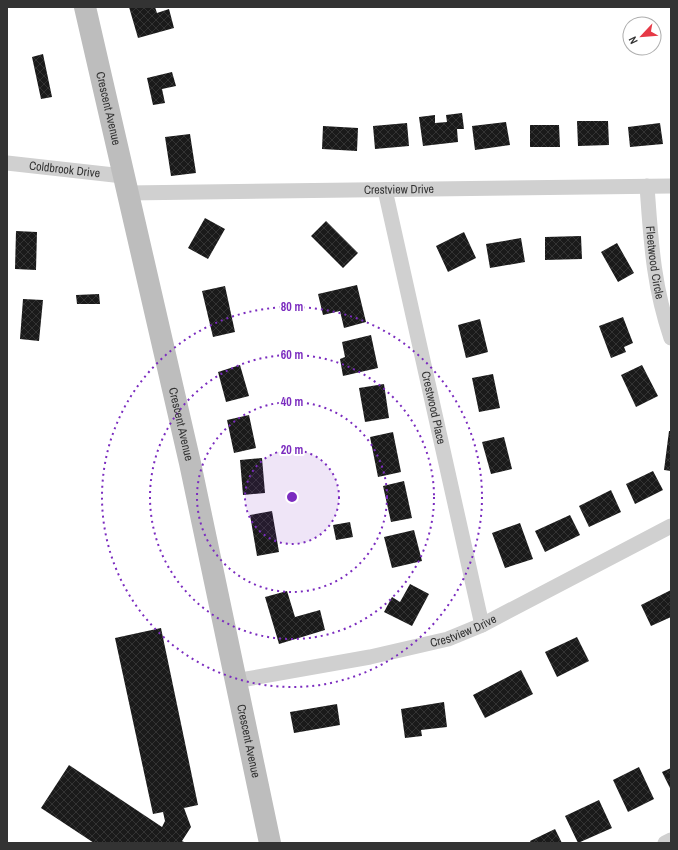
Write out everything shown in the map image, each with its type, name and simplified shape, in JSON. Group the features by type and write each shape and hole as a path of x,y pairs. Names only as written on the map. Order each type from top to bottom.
{"street":[{"name":"Crescent Avenue","path":"85,7 190,463 270,843"},
{"name":"Coldbrook Drive","path":"7,163 125,184"},
{"name":"Crestview Drive","path":"125,184 385,190 671,186"},
{"name":"Fleetwood Circle","path":"647,186 654,274 660,305 671,338"},
{"name":"Crestwood Place","path":"385,190 482,625"},
{"name":"Crestview Drive","path":"235,682 426,646 448,640 482,625 671,526"},
{"path":"665,843 671,840"}],"building":[{"path":"129,7 155,7 157,13 169,9 174,28 138,38"},
{"path":"43,54 52,97 41,99 32,57"},
{"path":"172,72 176,86 162,89 165,103 153,105 147,78"},
{"path":"462,113 464,129 457,129 458,142 423,146 419,117 435,115 435,123 447,122 446,115"},
{"path":"577,121 608,121 609,145 578,146"},
{"path":"506,122 510,145 475,150 472,126"},
{"path":"407,123 409,146 375,149 373,126"},
{"path":"660,123 663,144 630,147 628,127"},
{"path":"530,125 559,125 560,147 530,147"},
{"path":"323,126 358,128 357,151 322,149"},
{"path":"190,134 196,173 171,176 165,137"},
{"path":"205,218 225,229 208,259 188,248"},
{"path":"326,221 358,253 343,268 311,236"},
{"path":"16,231 37,232 36,270 15,269"},
{"path":"464,232 476,258 448,272 436,246"},
{"path":"581,236 582,259 545,260 545,237"},
{"path":"521,238 525,262 490,268 486,244"},
{"path":"617,243 634,273 618,282 601,252"},
{"path":"357,285 366,322 344,328 340,311 323,315 318,294"},
{"path":"225,286 235,332 213,337 202,291"},
{"path":"99,294 100,304 77,304 76,295"},
{"path":"23,299 43,300 39,341 20,339"},
{"path":"623,317 633,343 624,347 626,352 611,358 599,326"},
{"path":"480,319 488,352 466,358 458,325"},
{"path":"371,335 378,368 343,376 340,359 345,357 342,342"},
{"path":"240,365 249,396 226,402 218,372"},
{"path":"642,365 658,396 636,407 621,375"},
{"path":"493,374 500,408 479,412 472,378"},
{"path":"384,384 389,418 365,422 359,388"},
{"path":"249,415 256,448 234,453 227,420"},
{"path":"669,431 671,431 671,471 664,470"},
{"path":"393,432 401,472 378,477 370,437"},
{"path":"504,437 512,469 491,474 482,442"},
{"path":"262,458 265,493 243,495 240,460"},
{"path":"653,471 663,490 635,504 626,484"},
{"path":"404,481 412,518 391,522 383,486"},
{"path":"611,490 621,512 589,527 579,506"},
{"path":"272,511 279,552 257,556 250,515"},
{"path":"570,515 580,535 545,552 535,531"},
{"path":"350,522 353,537 336,540 333,525"},
{"path":"520,523 533,559 505,568 492,533"},
{"path":"414,530 422,561 392,568 384,537"},
{"path":"410,584 429,594 412,626 384,612 392,597 400,602"},
{"path":"671,590 671,617 651,626 641,605"},
{"path":"287,591 295,617 320,610 325,630 279,644 265,597"},
{"path":"161,628 198,805 184,808 191,827 182,841 186,843 94,843 41,808 69,765 162,827 165,821 163,812 153,814 115,638"},
{"path":"577,637 589,661 557,677 545,652"},
{"path":"521,670 533,694 485,718 473,695"},
{"path":"444,702 447,727 421,730 422,736 405,738 401,709"},
{"path":"337,704 340,725 294,733 290,712"},
{"path":"639,767 654,799 628,812 613,780"},
{"path":"671,768 671,790 662,772"},
{"path":"599,800 612,828 578,843 565,816"},
{"path":"555,829 562,843 531,843 530,841"}]}
